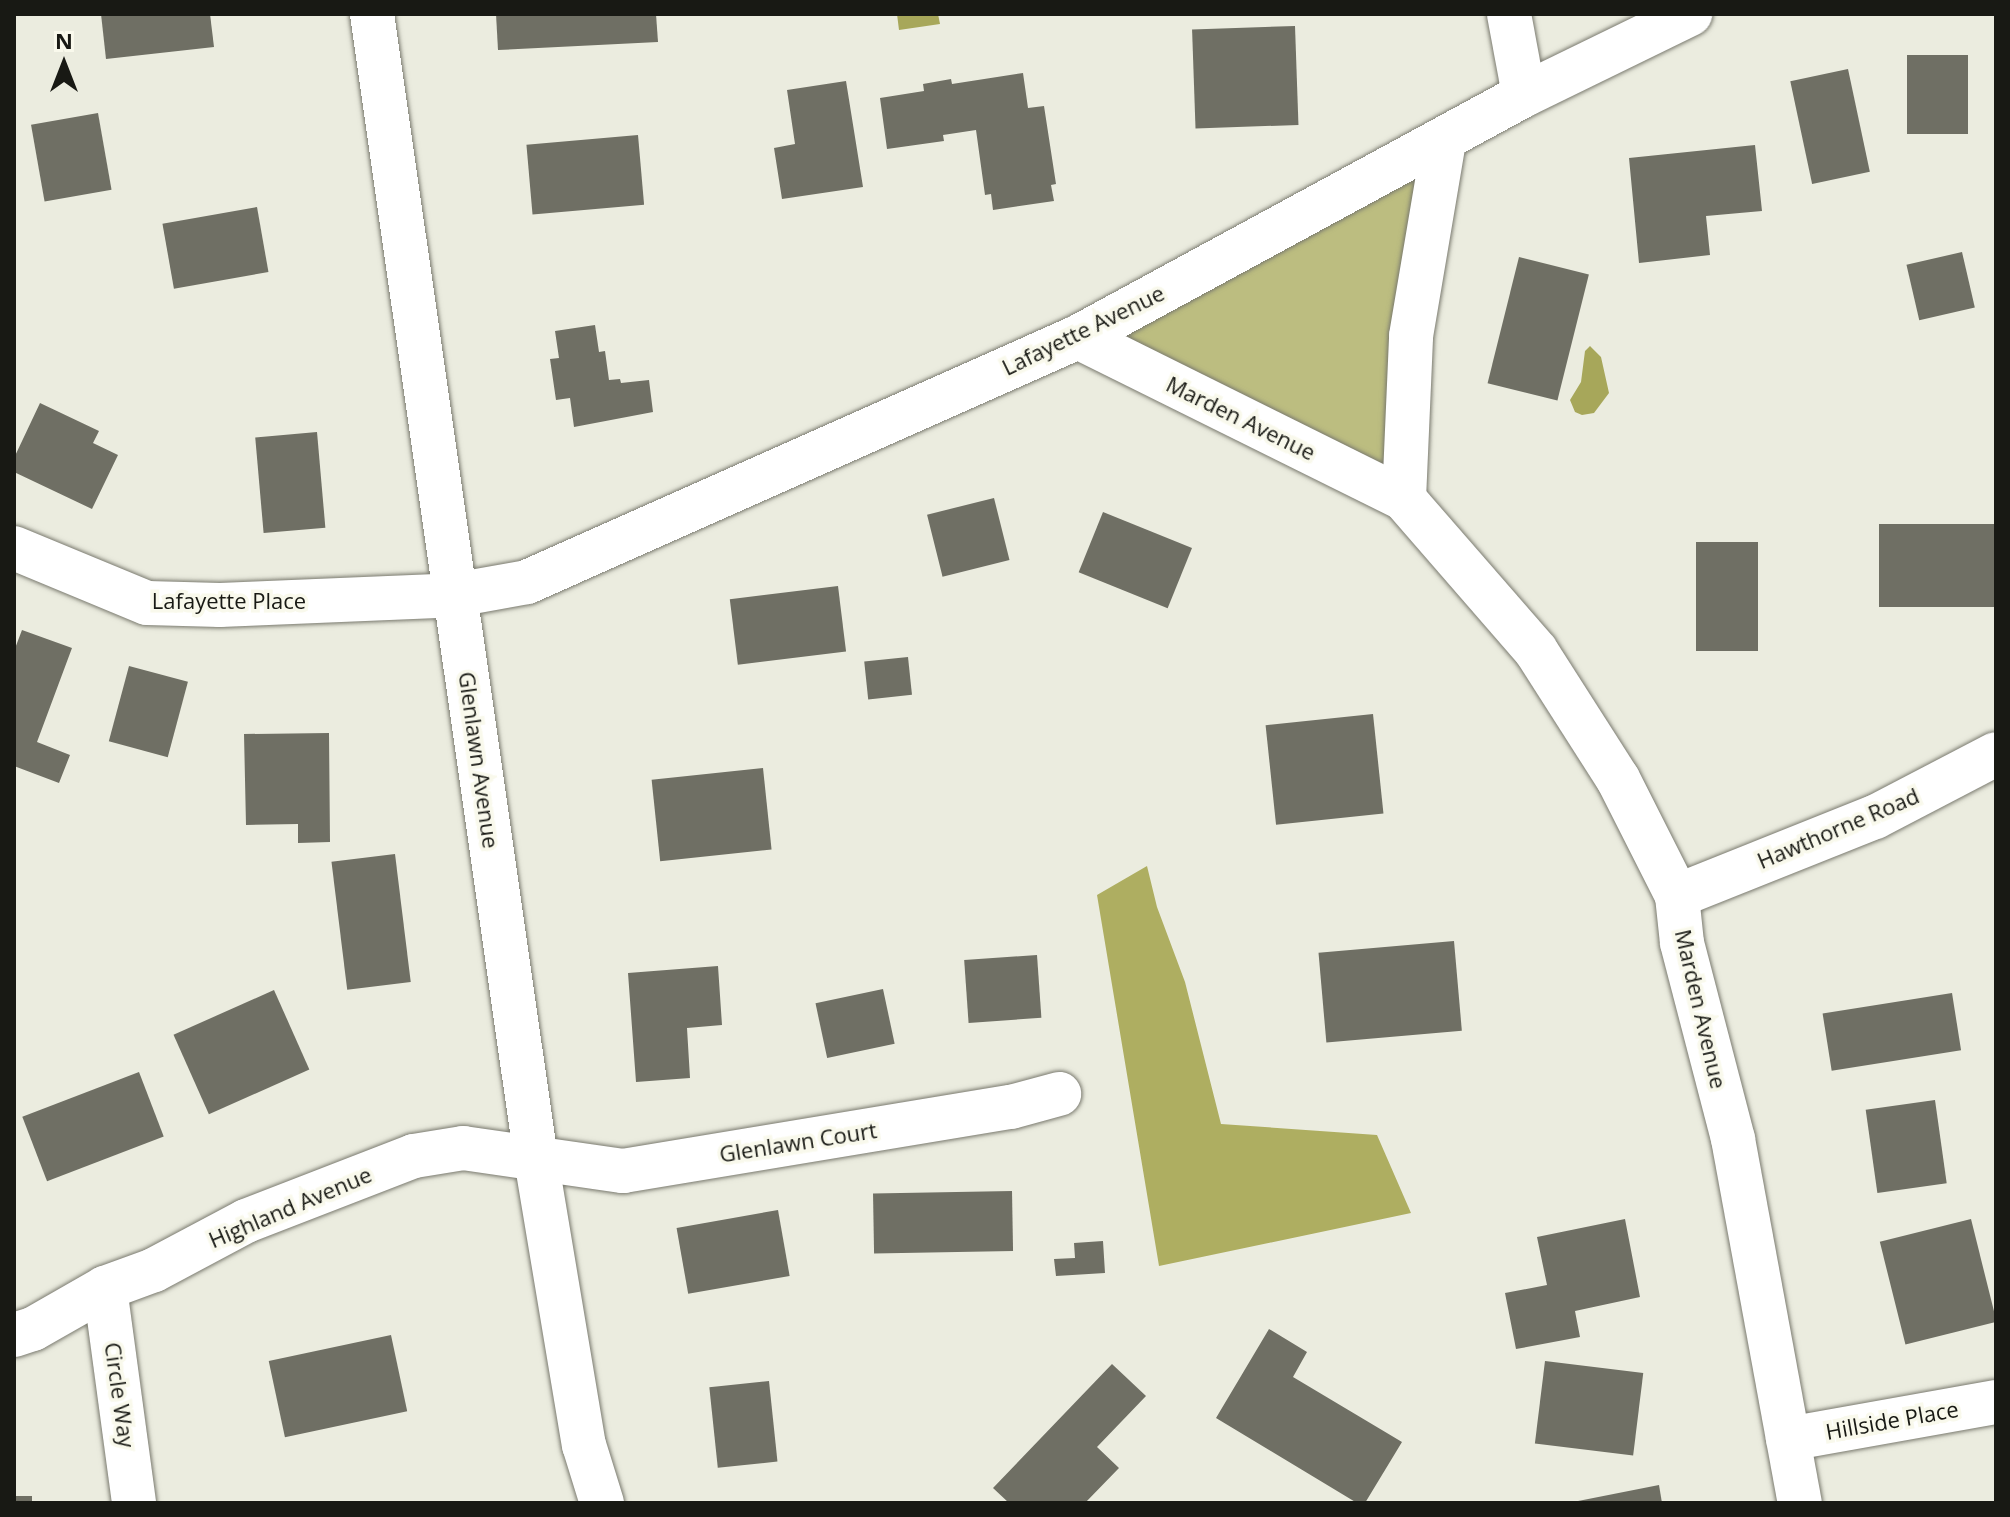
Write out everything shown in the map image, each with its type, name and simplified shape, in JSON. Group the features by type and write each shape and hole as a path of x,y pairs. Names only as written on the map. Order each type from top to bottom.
{"street":[{"name":"Glenlawn Avenue","path":"372,14 536,1159 584,1445 602,1503"},
{"path":"1509,14 1524,95"},
{"name":"Lafayette Avenue","path":"455,595 527,582 1078,337 1524,95 1690,14"},
{"path":"1404,499 1411,336 1444,141"},
{"name":"Marden Avenue","path":"1078,337 1404,499 1536,651 1618,779 1677,896 1682,943 1733,1139 1800,1503"},
{"name":"Lafayette Place","path":"14,548 147,603 220,605 455,595"},
{"name":"Hawthorne Road","path":"1677,896 1875,817 1996,754"},
{"name":"Glenlawn Court","path":"536,1159 623,1171 1011,1107 1059,1094"},
{"name":"Highland Avenue","path":"14,1335 33,1329 105,1288 154,1270 246,1221 414,1156 463,1148 536,1159"},
{"name":"Circle Way","path":"105,1288 134,1503"},
{"name":"Hillside Place","path":"1788,1439 1996,1402"}],"green space":[{"path":"1444,141 1404,499 1078,337"}],"shaded area":[{"path":"897,14 938,14 940,24 899,30"},
{"path":"1590,346 1601,357 1609,393 1594,413 1582,415 1575,412 1570,400 1581,382 1585,351"},
{"path":"1147,866 1157,907 1185,982 1221,1124 1377,1135 1411,1213 1159,1266 1097,895"}],"building":[{"path":"101,14 210,14 214,47 106,59"},
{"path":"496,14 656,14 658,42 498,50"},
{"path":"1295,26 1298,125 1196,129 1192,30"},
{"path":"1907,55 1968,55 1968,134 1907,134"},
{"path":"1848,69 1870,172 1812,184 1790,81"},
{"path":"1023,73 1028,108 1044,106 1056,184 1051,185 1054,201 993,210 991,194 985,195 976,130 943,135 944,141 887,149 880,98 924,91 923,84 951,79 952,84"},
{"path":"846,81 863,187 782,199 774,148 795,144 787,90"},
{"path":"98,113 112,190 45,202 31,125"},
{"path":"638,135 644,205 533,214 526,145"},
{"path":"1755,145 1762,211 1706,216 1710,255 1639,263 1629,158"},
{"path":"257,207 268,272 174,289 162,224"},
{"path":"1962,252 1975,308 1919,320 1906,265"},
{"path":"1519,257 1589,274 1557,401 1488,383"},
{"path":"595,325 599,352 605,351 609,380 620,379 621,383 649,380 653,412 574,427 570,398 556,400 550,359 559,358 555,331"},
{"path":"40,403 99,431 93,443 118,455 92,509 14,472 14,458"},
{"path":"317,432 325,528 264,533 255,437"},
{"path":"994,498 1009,560 943,577 927,515"},
{"path":"1103,512 1192,548 1168,608 1079,572"},
{"path":"1879,524 1996,524 1996,607 1879,607"},
{"path":"1696,542 1758,542 1758,651 1696,651"},
{"path":"838,586 846,652 738,665 730,599"},
{"path":"22,630 72,648 37,742 70,755 59,783 14,766 14,651"},
{"path":"908,657 912,695 868,699 864,662"},
{"path":"129,666 188,682 168,757 109,741"},
{"path":"1373,714 1383,813 1276,825 1266,725"},
{"path":"329,733 330,842 298,843 298,824 246,825 244,734"},
{"path":"763,768 772,850 660,861 652,780"},
{"path":"395,854 411,982 347,990 331,862"},
{"path":"1454,941 1462,1031 1326,1043 1319,953"},
{"path":"1037,955 1041,1018 969,1023 964,960"},
{"path":"718,966 722,1025 687,1028 690,1078 636,1082 628,973"},
{"path":"883,989 895,1044 827,1058 816,1003"},
{"path":"274,990 309,1069 209,1114 174,1035"},
{"path":"1952,993 1961,1050 1832,1071 1823,1013"},
{"path":"139,1072 164,1136 47,1181 22,1117"},
{"path":"1935,1100 1947,1183 1877,1193 1866,1110"},
{"path":"1012,1191 1013,1251 874,1253 873,1193"},
{"path":"778,1210 790,1276 688,1294 677,1228"},
{"path":"1625,1219 1640,1297 1575,1311 1580,1337 1516,1349 1505,1293 1547,1285 1537,1237"},
{"path":"1971,1219 1996,1322 1905,1345 1880,1242"},
{"path":"1103,1241 1105,1273 1056,1276 1054,1259 1075,1258 1074,1243"},
{"path":"1269,1329 1307,1352 1293,1377 1402,1442 1365,1503 1357,1503 1216,1418"},
{"path":"391,1335 407,1411 285,1437 269,1361"},
{"path":"1545,1361 1643,1373 1633,1455 1535,1443"},
{"path":"1112,1364 1146,1396 1097,1447 1119,1468 1085,1503 1009,1503 993,1488"},
{"path":"769,1381 777,1462 718,1468 709,1387"},
{"path":"1659,1485 1662,1503 1573,1502"},
{"path":"14,1496 32,1496 32,1503 14,1503"}]}
